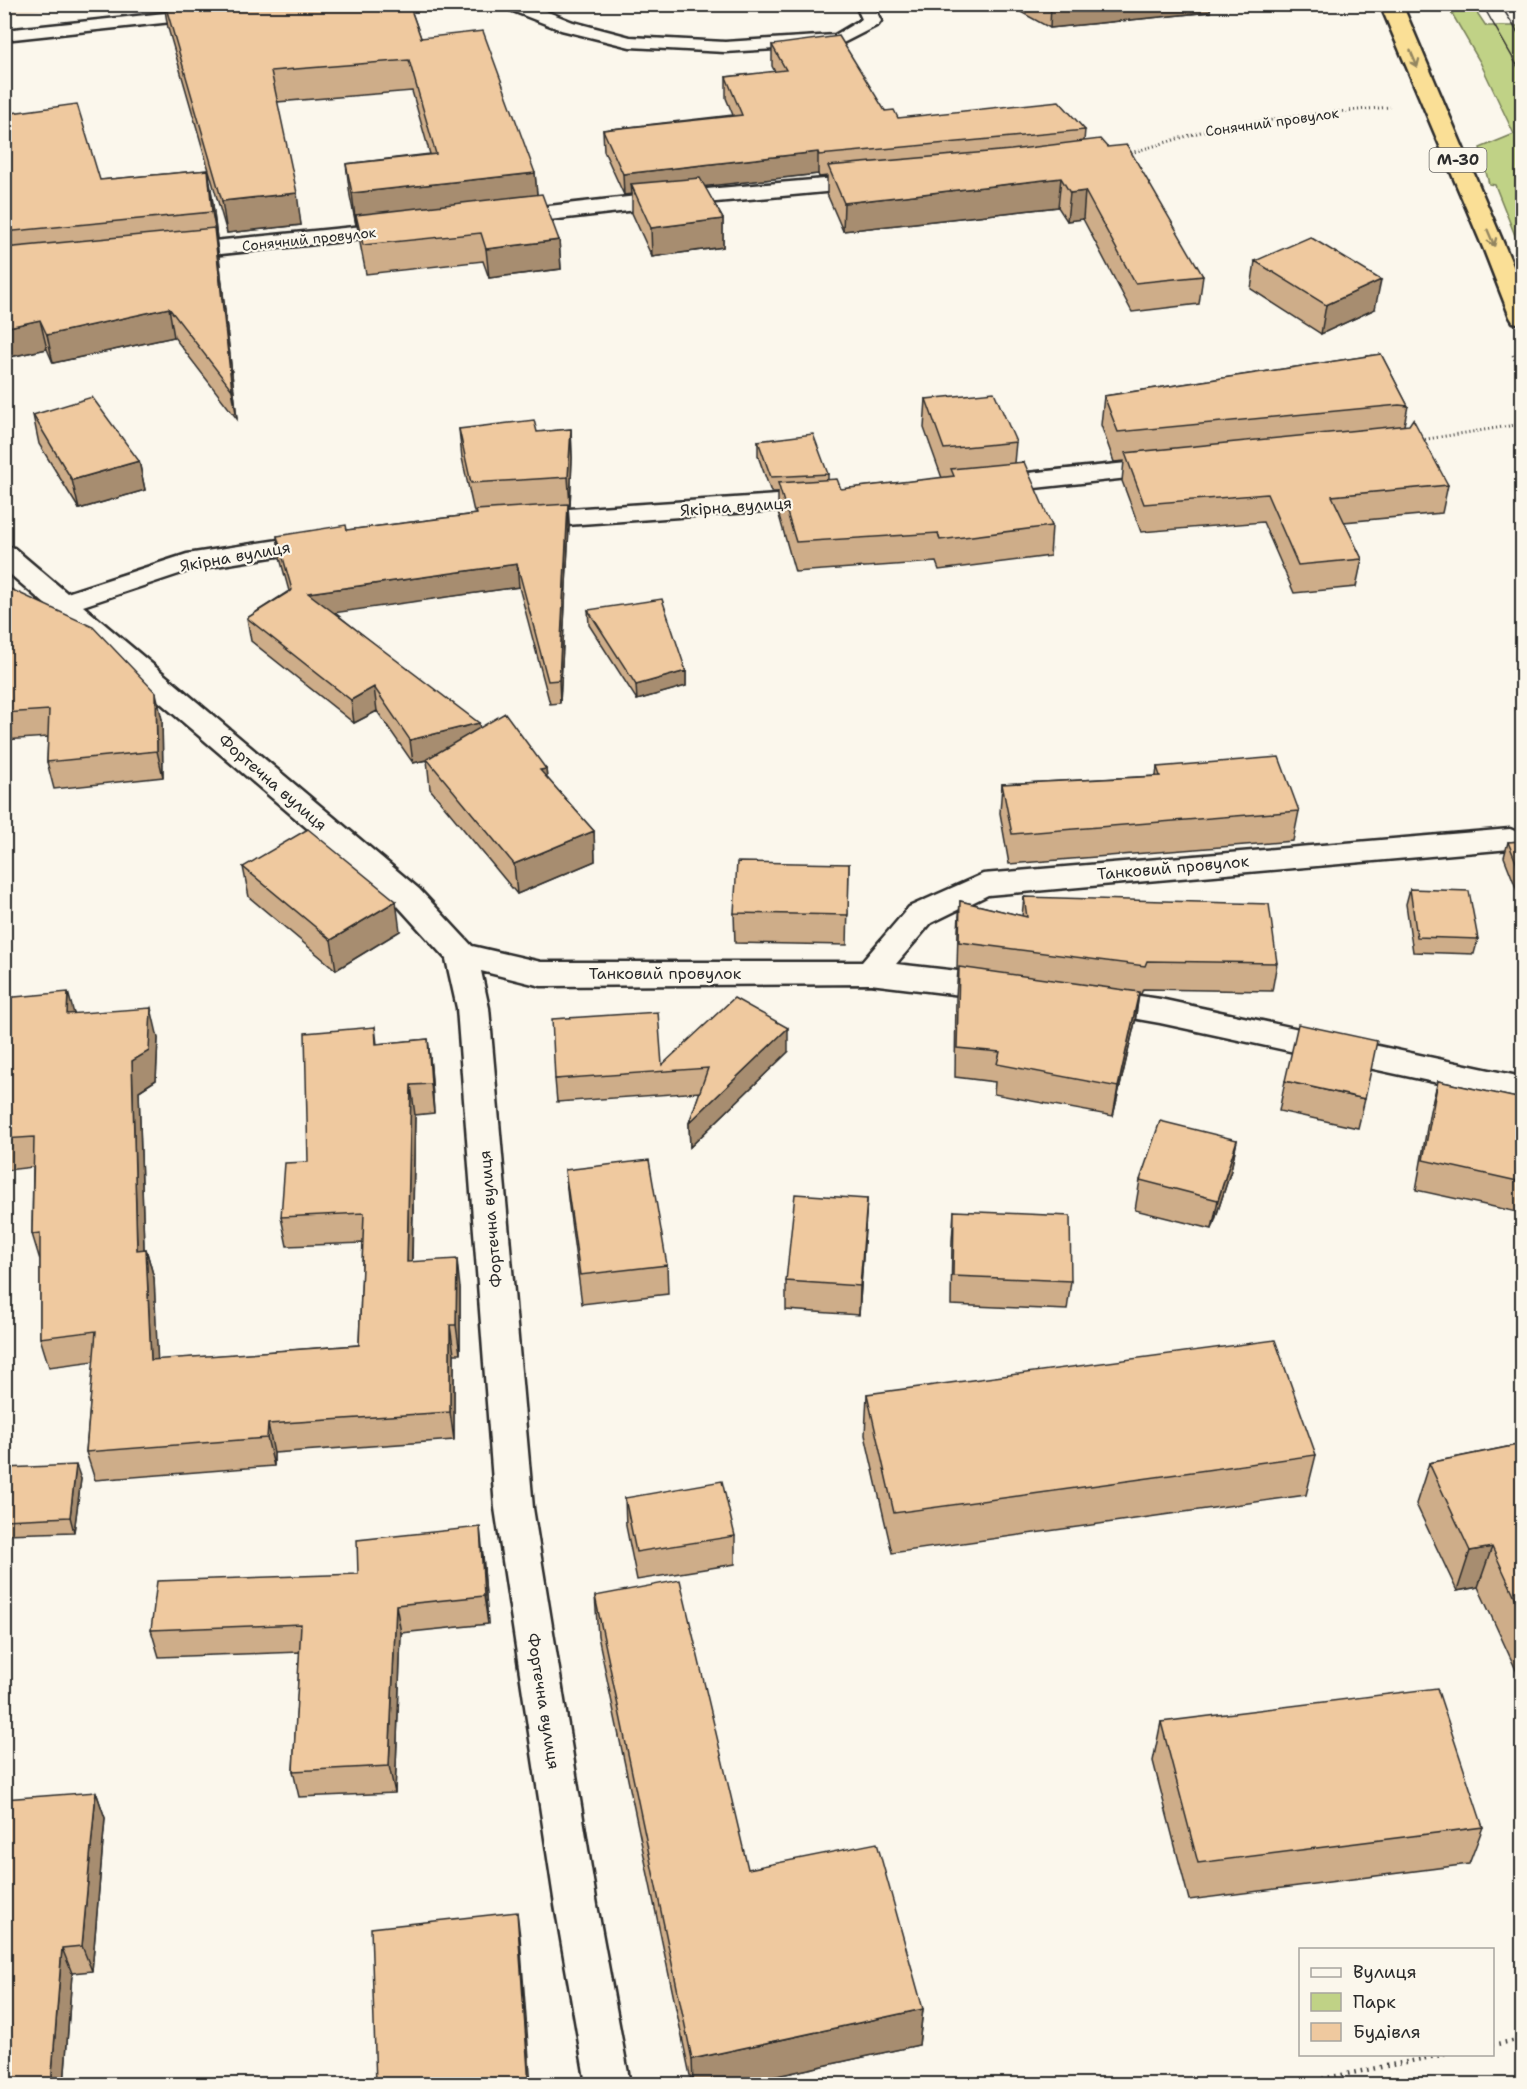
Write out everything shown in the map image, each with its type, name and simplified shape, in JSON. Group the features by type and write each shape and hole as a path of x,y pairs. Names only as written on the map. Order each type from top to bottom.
{"highway":[{"name":"М-30","path":"1391,4 1522,317"}],"street":[{"path":"485,220 893,180"},
{"name":"Сонячний провулок","path":"147,255 426,226"},
{"path":"960,488 1194,464"},
{"name":"Якірна вулиця","path":"494,522 847,498"},
{"name":"Якірна вулиця","path":"64,603 187,561 352,537"},
{"name":"Фортечна вулиця","path":"4,554 408,897 461,955 473,1008 514,1508 576,1905 608,2085"},
{"name":"Танковий провулок","path":"870,973 921,915 983,885 1510,839"},
{"name":"Танковий провулок","path":"461,955 540,974 870,973 1034,993"},
{"path":"1068,998 1160,1011 1522,1089"}],"lane":[{"path":"511,4 567,26 630,42 725,47 839,40 872,21 864,4"},
{"path":"4,35 226,12"}],"path":[{"name":"Сонячний провулок","path":"1117,156 1214,128 1315,114 1433,103"},
{"path":"1417,440 1522,424"},
{"path":"1494,2045 1522,2039"},
{"path":"1297,2085 1441,2056"}],"shaded area":[{"path":"5,4 75,4 75,5 5,15"}],"green space":[{"path":"1447,5 1472,5 1486,26 1522,26 1522,253 1495,185 1489,184 1480,148 1514,134 1480,62"}],"building":[{"path":"165,4 409,4 421,38 483,31 535,173 352,193 346,164 436,154 409,60 271,71 297,193 222,201"},
{"path":"839,36 885,111 894,110 898,118 1059,101 1085,130 819,155 818,152 623,174 603,130 742,115 726,77 786,70 772,45"},
{"path":"77,104 100,180 208,170 212,212 4,232 4,114"},
{"path":"1100,139 1107,147 1127,145 1203,276 1135,283 1085,191 1070,193 1061,178 844,203 828,166 1011,150"},
{"path":"700,178 723,219 651,228 631,184"},
{"path":"542,194 559,240 486,249 481,233 363,245 356,215"},
{"path":"214,228 232,390 169,308 47,335 40,320 4,328 4,248"},
{"path":"1310,237 1381,280 1326,305 1255,261"},
{"path":"1381,354 1408,406 1118,432 1104,396"},
{"path":"994,392 1016,442 944,449 926,399"},
{"path":"92,397 139,461 72,480 33,415"},
{"path":"1413,419 1448,485 1332,496 1362,559 1298,565 1267,494 1144,504 1125,453 1409,425"},
{"path":"534,420 537,432 571,429 568,477 471,483 459,429"},
{"path":"813,434 828,474 771,477 758,441"},
{"path":"1024,462 1052,526 940,540 938,533 796,542 778,483 837,479 841,489 954,476 951,469"},
{"path":"568,504 559,680 548,681 517,564 308,593 479,723 410,740 374,687 351,700 247,618 292,590 277,536 346,525 347,530 477,514 476,510"},
{"path":"4,586 93,627 156,693 157,751 47,762 49,710 4,713"},
{"path":"662,599 686,671 636,685 588,610"},
{"path":"505,713 546,769 540,770 594,831 514,864 427,759"},
{"path":"1279,757 1299,811 1012,834 1002,784 1160,776 1157,767"},
{"path":"308,829 396,901 331,940 243,867"},
{"path":"1522,841 1522,877 1508,842"},
{"path":"737,862 849,864 848,915 734,913"},
{"path":"1410,889 1469,891 1478,939 1417,937"},
{"path":"1024,897 1269,904 1277,963 1147,961 1145,966 959,942 960,901 1027,917"},
{"path":"959,967 1139,992 1118,1087 997,1064 1000,1052 957,1048"},
{"path":"68,992 67,1014 151,1008 149,1051 132,1061 137,1250 146,1249 151,1360 359,1345 364,1213 281,1217 285,1163 308,1162 305,1033 375,1027 376,1044 428,1039 431,1084 411,1085 407,1262 457,1259 456,1325 450,1325 450,1412 268,1424 267,1438 86,1452 96,1331 40,1338 40,1233 32,1234 34,1137 4,1139 4,1077 8,1045 4,1045 4,998"},
{"path":"734,998 788,1028 689,1123 708,1068 555,1079 552,1019 658,1012 662,1065"},
{"path":"1298,1024 1377,1041 1365,1099 1285,1081"},
{"path":"1438,1081 1522,1099 1522,1182 1423,1160"},
{"path":"1160,1121 1237,1140 1218,1200 1140,1180"},
{"path":"649,1160 667,1265 580,1275 565,1170"},
{"path":"795,1194 867,1199 860,1286 786,1281"},
{"path":"954,1211 1070,1216 1071,1281 953,1276"},
{"path":"1275,1340 1316,1455 894,1513 867,1394"},
{"path":"1522,1444 1522,1612 1492,1547 1470,1551 1429,1463"},
{"path":"76,1465 70,1517 4,1520 5,1468"},
{"path":"722,1481 735,1536 636,1552 625,1498"},
{"path":"480,1527 484,1596 396,1605 389,1766 293,1771 301,1624 151,1630 157,1581 358,1574 357,1540"},
{"path":"680,1580 748,1869 877,1843 923,2009 692,2059 595,1596"},
{"path":"1437,1688 1483,1827 1198,1863 1161,1722"},
{"path":"96,1792 82,1946 62,1948 51,2085 4,2085 4,1799"},
{"path":"517,1912 529,2085 376,2085 371,1928"}],"tram line":[{"path":"1482,4 1522,74"},
{"path":"1500,4 1522,39"}]}
